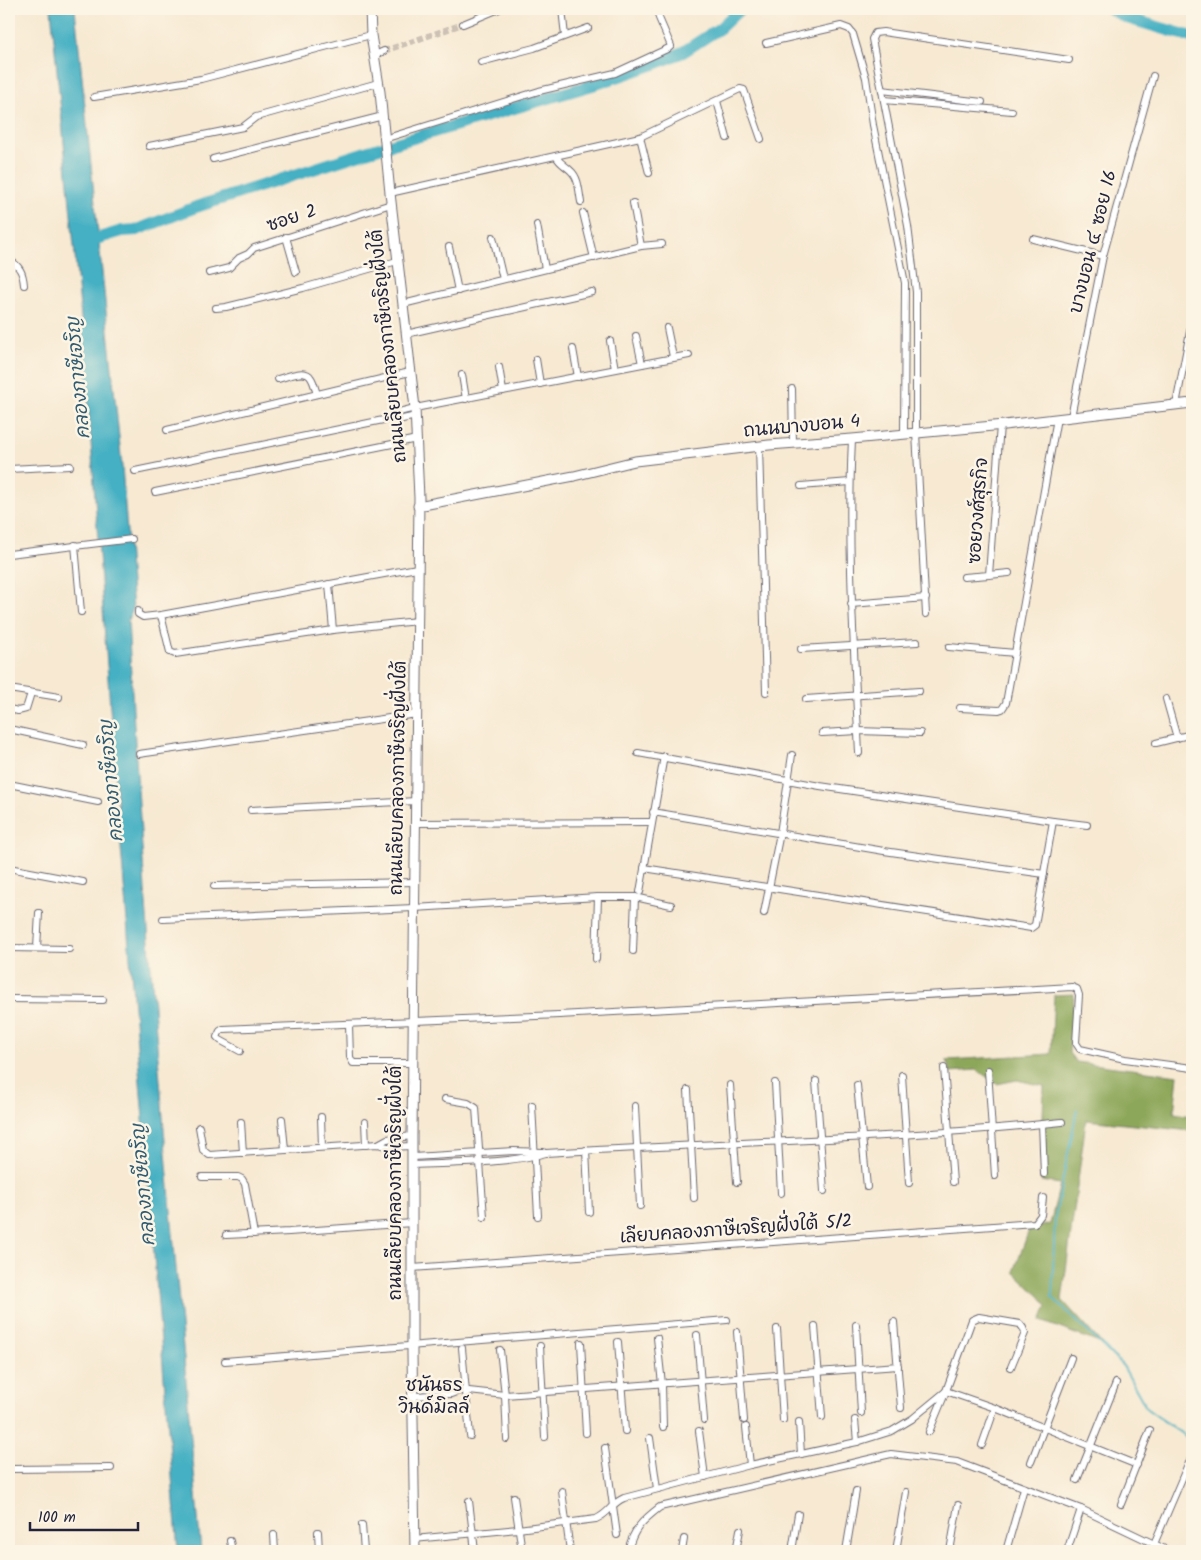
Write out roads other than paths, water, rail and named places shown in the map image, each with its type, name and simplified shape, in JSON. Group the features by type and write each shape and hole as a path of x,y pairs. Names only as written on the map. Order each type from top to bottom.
{"street":[{"name":"ถนนเลียบคลองภาษีเจริญฝั่งใต้","path":"370,9 371,35 416,412 417,440 417,714 412,1022 412,1344 415,1551"},
{"path":"464,24 499,9"},
{"path":"562,9 566,36"},
{"path":"385,144 539,91 616,72 669,48 670,46 657,9"},
{"path":"766,43 841,26 849,29 853,34 866,78 873,125 905,283 904,434"},
{"path":"481,62 534,48 588,28"},
{"path":"926,614 916,433 916,292 908,226 872,39 876,33 883,32 1069,60"},
{"path":"94,97 201,79 371,35"},
{"path":"374,56 384,51"},
{"name":"บางบอน ๔ ซอย 16","path":"1071,417 1103,256 1153,76"},
{"path":"149,146 243,127 256,117 378,82"},
{"path":"390,193 640,137 740,89 744,90 761,139"},
{"path":"882,90 982,102"},
{"path":"884,100 1012,111"},
{"path":"717,101 728,138"},
{"path":"213,159 382,116"},
{"path":"640,137 649,173"},
{"path":"556,156 560,164 575,175 580,202"},
{"path":"633,203 641,246"},
{"name":"ซอย 2","path":"210,273 229,268 239,258 248,254 254,248 391,204"},
{"path":"583,213 594,258"},
{"path":"537,225 545,269"},
{"path":"286,237 296,272"},
{"path":"493,237 503,279"},
{"path":"1033,239 1103,256"},
{"path":"403,304 641,246 662,244"},
{"path":"450,247 458,291"},
{"path":"9,260 17,264 21,270 24,285"},
{"path":"216,308 303,288 397,261"},
{"path":"406,334 592,292"},
{"path":"1176,405 1192,321"},
{"path":"667,328 672,357"},
{"path":"636,336 642,364"},
{"path":"610,341 615,369"},
{"path":"573,349 578,376"},
{"path":"135,471 388,418 398,420 416,412 466,399 689,354"},
{"path":"536,359 540,384"},
{"path":"499,367 503,392"},
{"path":"167,430 410,372"},
{"path":"278,379 308,374 311,377 317,394"},
{"path":"462,375 466,399"},
{"path":"792,389 793,443"},
{"name":"ถนนบางบอน 4","path":"418,506 574,476 635,461 759,446 1000,425 1192,403"},
{"path":"960,708 1002,709 1006,703 1057,418"},
{"name":"ซอยวงศ์สุรกิจ","path":"964,577 989,575 1000,425"},
{"path":"852,439 850,482 851,604 859,753"},
{"path":"155,492 417,440"},
{"path":"759,446 766,692"},
{"path":"9,469 70,466"},
{"path":"801,486 850,482"},
{"path":"9,554 130,539"},
{"path":"75,545 81,612"},
{"path":"138,611 138,614 143,617 161,615 417,568"},
{"path":"989,575 1010,573"},
{"path":"329,584 333,630"},
{"path":"851,604 926,598"},
{"path":"161,615 168,648 172,653 333,630 417,621"},
{"path":"801,649 918,642"},
{"path":"949,647 1015,653"},
{"path":"9,689 59,697"},
{"path":"806,699 918,691"},
{"path":"9,709 18,711 26,709 31,693"},
{"path":"1166,699 1178,738"},
{"path":"139,754 417,714"},
{"path":"9,729 83,745"},
{"path":"822,733 920,733"},
{"path":"1156,743 1192,734"},
{"path":"638,753 664,756 787,780 1087,825"},
{"path":"764,913 780,833 792,755"},
{"path":"632,951 637,894 644,868 664,756"},
{"path":"9,784 98,802"},
{"path":"251,810 416,801"},
{"path":"653,812 884,851 1044,874"},
{"path":"644,868 1031,928 1035,925 1053,820"},
{"path":"415,823 651,822"},
{"path":"9,868 83,882"},
{"path":"214,886 414,882"},
{"path":"163,919 414,908 637,894 671,905"},
{"path":"596,959 598,897"},
{"path":"37,948 39,913"},
{"path":"9,948 69,949"},
{"path":"240,1050 220,1040 217,1037 220,1031 223,1029 412,1022 1072,987 1077,989 1079,995 1076,1043 1080,1049 1125,1059 1192,1068"},
{"path":"9,998 103,1000"},
{"path":"348,1025 350,1057 353,1063 413,1063"},
{"path":"944,1068 952,1182"},
{"path":"988,1070 995,1176"},
{"path":"902,1075 909,1184"},
{"path":"816,1080 824,1191"},
{"path":"775,1082 781,1193"},
{"path":"730,1085 737,1182"},
{"path":"857,1085 867,1187"},
{"path":"688,1090 694,1198"},
{"path":"445,1099 468,1103 476,1108 484,1217"},
{"path":"532,1105 538,1216"},
{"path":"635,1106 640,1206"},
{"path":"321,1117 322,1147"},
{"path":"282,1119 286,1150"},
{"path":"241,1122 243,1152"},
{"path":"365,1122 366,1145"},
{"path":"413,1161 480,1161 586,1150 778,1142 991,1129 1062,1122"},
{"path":"1042,1124 1044,1174"},
{"path":"200,1127 202,1150 205,1154 209,1155 378,1144 388,1147 412,1141"},
{"path":"586,1150 589,1212"},
{"path":"413,1161 479,1153 534,1154"},
{"path":"202,1177 238,1177 242,1179 245,1184 254,1234"},
{"name":"เลียบคลองภาษีเจริญฝั่งใต้ 5/2","path":"412,1268 1035,1223 1041,1215 1043,1198"},
{"path":"226,1235 412,1223"},
{"path":"929,1432 972,1320 979,1317 1020,1324 1024,1328 1025,1333 1011,1367"},
{"path":"225,1361 412,1344 727,1320"},
{"path":"894,1322 902,1408"},
{"path":"856,1325 861,1413"},
{"path":"815,1326 822,1417"},
{"path":"777,1329 782,1420"},
{"path":"737,1332 744,1420"},
{"path":"697,1335 704,1420"},
{"path":"658,1338 663,1427"},
{"path":"581,1342 586,1433"},
{"path":"618,1342 624,1432"},
{"path":"540,1346 545,1437"},
{"path":"462,1348 470,1436"},
{"path":"500,1350 507,1439"},
{"path":"1031,1462 1071,1358"},
{"path":"413,1392 451,1394 466,1391 505,1395 898,1366"},
{"path":"1077,1480 1116,1384"},
{"path":"946,1391 995,1408 1137,1465"},
{"path":"414,1539 596,1519 607,1514 613,1503 624,1498 750,1465 857,1442 892,1431 912,1419 946,1391"},
{"path":"982,1445 995,1408"},
{"path":"855,1420 857,1442"},
{"path":"799,1422 802,1454"},
{"path":"746,1427 750,1465"},
{"path":"1121,1504 1150,1430"},
{"path":"699,1431 705,1477"},
{"path":"650,1438 657,1489"},
{"path":"605,1448 617,1535"},
{"path":"628,1551 641,1522 660,1507 891,1454 957,1462 1081,1510 1169,1551"},
{"path":"1154,1544 1189,1462"},
{"path":"9,1469 111,1468"},
{"path":"1006,1551 1024,1488"},
{"path":"562,1491 570,1551"},
{"path":"846,1551 856,1491"},
{"path":"896,1551 906,1492"},
{"path":"514,1497 522,1551"},
{"path":"470,1501 475,1551"},
{"path":"950,1551 958,1505"},
{"path":"1067,1551 1081,1510"},
{"path":"792,1551 798,1514"},
{"path":"362,1525 364,1551"},
{"path":"736,1551 740,1530"},
{"path":"318,1532 319,1551"},
{"path":"274,1535 275,1551"},
{"path":"682,1551 684,1539"},
{"path":"230,1541 232,1551"}],"water":[{"path":"51,9 75,9 122,466 133,609 128,619 142,852 160,1085 201,1551 178,1551 113,749 85,359"}],"waterway":[{"path":"86,242 122,231 137,230 196,207 369,151 599,83 657,63 683,52 720,28 740,9"},
{"path":"1111,9 1127,18 1192,37"},
{"path":"1077,1110 1055,1217 1052,1297 1123,1366 1147,1409 1192,1441"}],"tunnel":[{"path":"384,51 463,24"}],"district":[{"name":"ชนันธร วินด์มิลล์","path":"434,1397"}],"water label":[{"name":"คลองภาษีเจริญ","path":"79,378"},
{"name":"คลองภาษีเจริญ","path":"112,781"},
{"name":"คลองภาษีเจริญ","path":"144,1185"}]}
